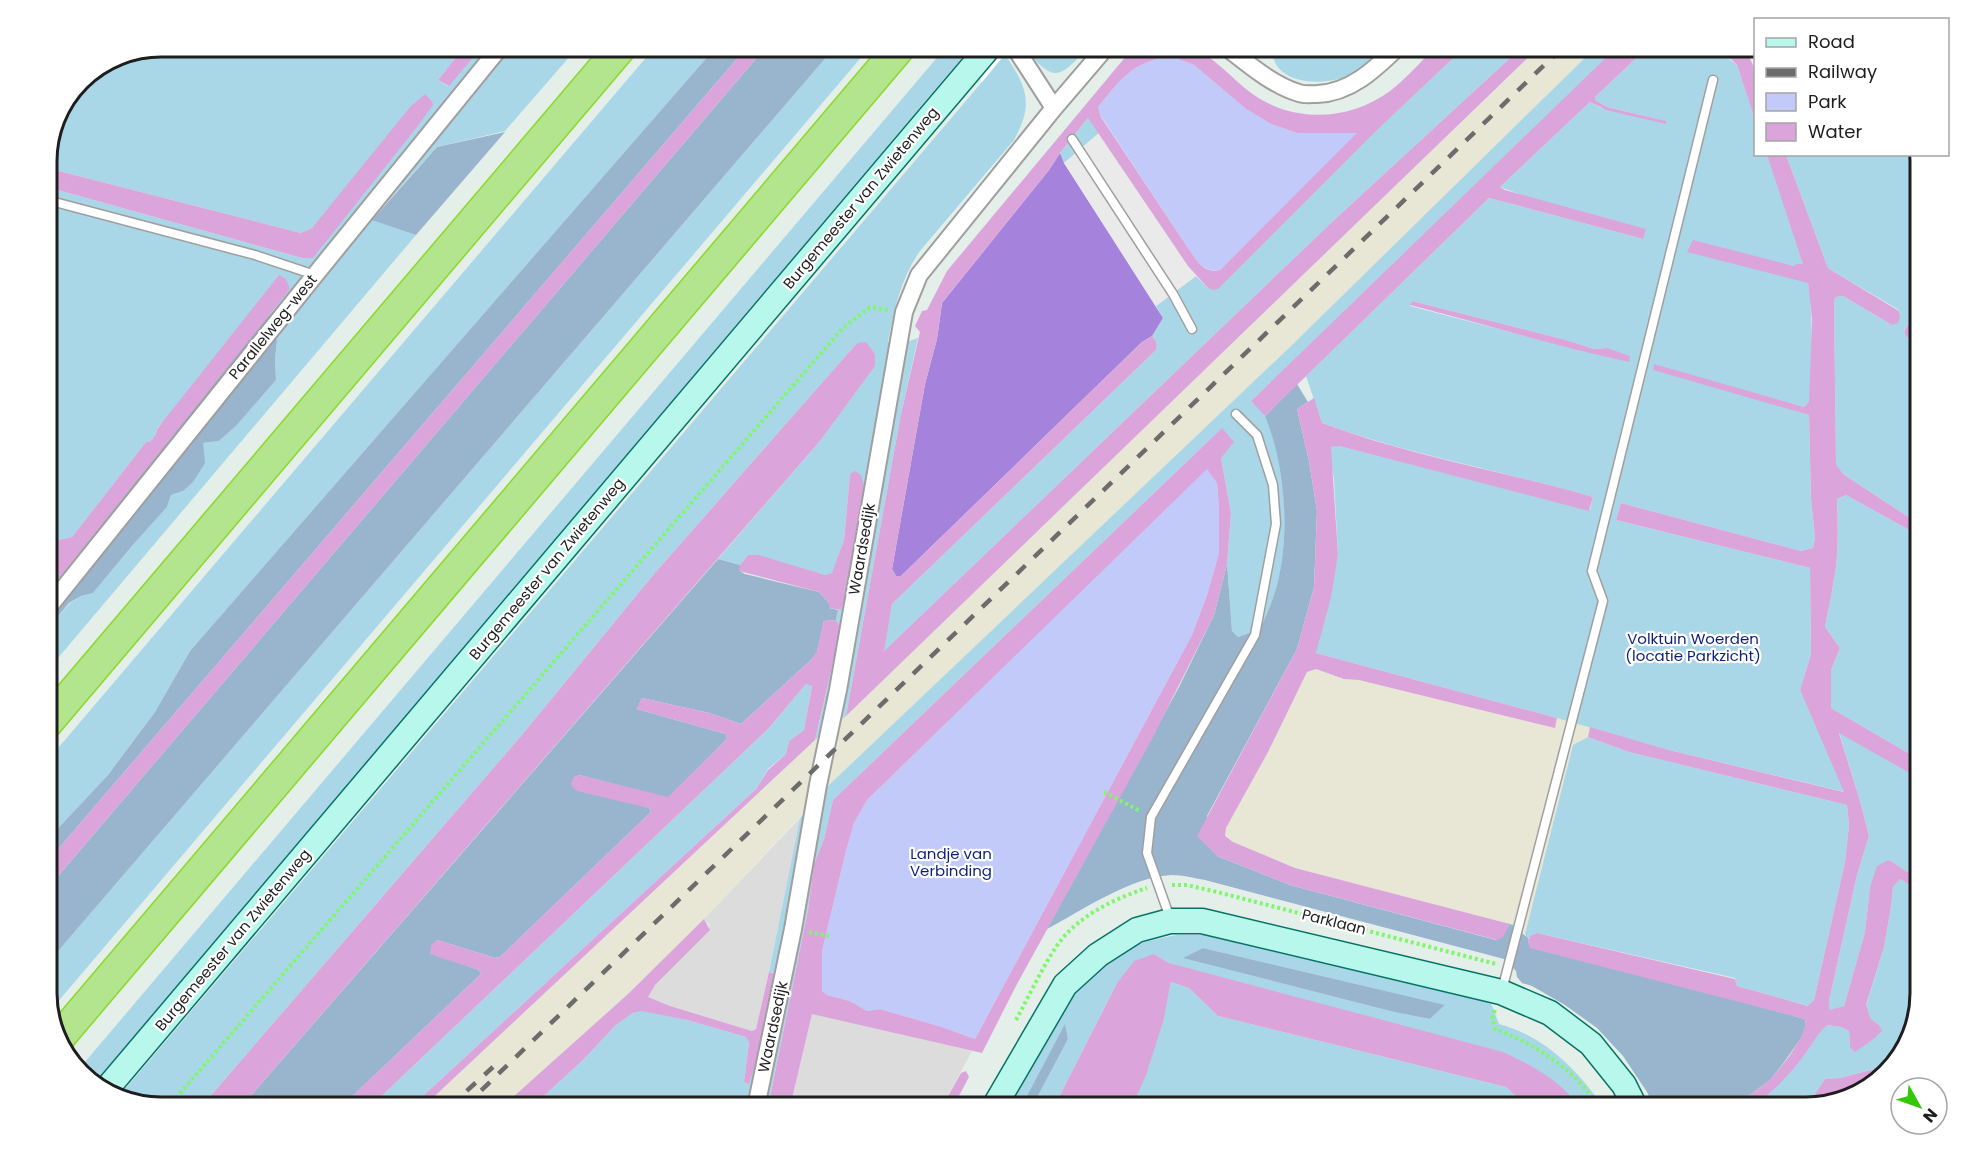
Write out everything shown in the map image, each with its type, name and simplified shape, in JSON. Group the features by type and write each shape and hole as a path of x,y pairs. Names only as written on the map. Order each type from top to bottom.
{"highway":[{"path":"57,711 613,57"},
{"path":"65,1032 892,57"}],"main road":[{"name":"Burgemeester van Zwietenweg","path":"111,1084 981,57"},
{"name":"Parklaan","path":"1000,1097 1065,985 1098,955 1137,930 1170,921 1202,921 1501,992 1550,1012 1591,1044 1624,1085 1630,1097"}],"street":[{"name":"Parallelweg-west","path":"57,597 492,57"},
{"path":"1021,57 1054,108 1098,57"},
{"path":"1249,57 1279,85 1301,94 1328,93 1356,83 1387,57"},
{"name":"Waardsedijk","path":"758,1097 793,929 818,785 838,690 904,312 919,275 1054,108"}],"lane":[{"path":"1501,992 1603,601 1592,572 1713,80"},
{"path":"1072,139 1173,294 1192,329"},
{"path":"57,203 255,255 315,275"},
{"path":"1170,921 1147,853 1151,818 1255,635 1276,524 1273,485 1257,435 1236,414"}],"path":[{"path":"177,1097 842,329 870,307 904,312"},
{"path":"1104,792 1128,805"},
{"name":"Parklaan","path":"1158,885 1187,885 1509,968"},
{"path":"800,930 829,936"},
{"path":"1501,992 1492,1018 1495,1029 1540,1049 1578,1082 1591,1097"}],"shaded area":[{"path":"707,57 738,57 57,850 57,829 108,775 155,712 190,651"},
{"path":"757,57 826,57 57,952 57,877"},
{"path":"1529,57 1586,57 1291,346 830,784 704,919 628,994 513,1097 434,1097 815,740 846,716"},
{"path":"505,132 416,235 372,220 437,147"},
{"path":"1099,133 1196,276 1156,306 1064,163"},
{"path":"1060,153 1064,163 1163,318 1152,336 1142,342 901,576 896,576 892,569 942,303 1049,170"},
{"path":"269,313 277,341 276,380 237,425 219,441 203,443 205,463 193,482 183,491 171,495 167,507 93,593 81,596 69,603 57,618 57,580"},
{"path":"1297,384 1308,402 1297,409 1317,511 1314,587 1297,649 1207,816 1217,856 1290,885 1496,940 1509,926 1506,923 1513,925 1529,939 1528,943 1805,1019 1804,1034 1770,1080 1745,1097 1649,1097 1623,1056 1597,1028 1565,1005 1532,986 1522,983 1516,971 1504,959 1205,880 1172,875 1156,877 1123,888 1047,929 1179,687 1214,615 1227,564 1232,631 1238,637 1260,629 1263,623 1278,581 1284,541 1284,498 1281,476 1272,435 1265,416"},
{"path":"718,559 740,565 740,571 745,574 819,592 829,603 829,608 838,610 836,620 824,621 817,652 812,659 741,724 709,713 642,698 637,709 726,734 727,739 668,798 579,775 573,778 649,808 651,812 500,957 495,958 437,940 430,953 479,970 481,974 352,1097 250,1097"},
{"path":"1316,669 1344,679 1359,680 1555,727 1557,718 1590,727 1588,737 1573,745 1525,934 1513,925 1295,868 1233,842 1225,836 1226,828 1268,752 1307,672"},
{"path":"800,818 756,1029 752,1031 647,997 655,985 710,926 704,919"},
{"path":"1203,948 1445,1005 1430,1019 1394,1012 1183,958"},
{"path":"812,1013 972,1051 947,1097 792,1097"},
{"path":"1065,1024 1068,1039 1037,1097 1026,1097"}],"green space":[{"path":"456,57 438,80 448,86 473,57 569,57 505,131 437,147 372,219 416,235 57,659 57,618 70,603 81,596 93,593 167,507 171,495 183,491 203,443 219,441 237,425 276,380 277,341 269,313 290,288 157,428 150,442 146,442 72,537 57,540 57,190 302,258 312,258 432,101 427,97 312,228 301,233 57,171 57,154 68,115 78,98 92,83 109,71 147,58"},
{"path":"646,57 707,57 190,651 155,712 108,775 57,829 57,749"},
{"path":"826,57 861,57 57,1002 57,952"},
{"path":"938,57 963,57 101,1077 84,1063"},
{"path":"1001,57 1007,57 1022,85 1026,104 1024,115 1014,140 913,261 899,295 888,342 918,338 901,414 846,716 815,740 841,628 836,620 838,610 840,610 856,550 855,537 862,500 850,474 844,540 833,573 825,575 748,555 740,565 718,559 820,441 874,366 875,354 857,343 654,574 521,736 210,1097 147,1096 124,1090"},
{"path":"1032,57 1079,57 1063,71 1056,73 1049,72"},
{"path":"1173,57 1194,65 1246,109 1271,124 1297,133 1358,133 1220,270 1205,268 1194,257 1101,116 1098,107 1128,74 1157,59"},
{"path":"1274,57 1377,57 1355,72 1339,79 1313,82 1289,76 1280,70"},
{"path":"1454,57 1511,57 1332,222 883,652 892,604 1156,350 1156,342 1152,336 1163,318 1156,306 1196,276 1208,288"},
{"path":"1586,57 1608,57 1251,401 1265,415 1273,434 1282,476 1285,521 1282,564 1278,582 1260,629 1238,637 1232,631 1227,564 1231,513 1221,458 1222,428 833,800 824,839 814,864 808,910 770,1097 543,1097 616,1025 641,1010 746,1037 749,1043 744,1082 749,1084 760,1051 775,973 769,972 800,818 830,784 1291,346"},
{"name":"Volktuin Woerden (locatie Parkzicht)","path":"1637,57 1726,57 1737,65 1754,117 1754,156 1767,156 1797,239 1806,274 1811,319 1810,402 1804,407 1654,365 1809,415 1811,499 1815,538 1813,548 1801,551 1621,503 1616,520 1810,568 1811,654 1800,690 1845,792 1669,750 1316,653 1338,555 1334,479 1329,449 1332,446 1590,510 1593,497 1423,454 1322,423 1306,376 1489,198 1643,239 1500,187 1590,102 1601,108 1666,121 1607,107 1595,100 1595,97","holes":["1412,301 1594,349 1607,348 1586,352 1410,306"]},
{"path":"1089,117 1099,133 1064,163 1060,153"},
{"path":"1786,156 1910,156 1910,320 1904,331 1910,338 1910,518 1843,474 1836,464 1834,300 1838,296 1843,296 1892,325 1900,315 1899,310 1828,268"},
{"name":"Landje van Verbinding","path":"1207,468 1217,483 1219,553 1192,635 975,1039 880,1009 867,1011 850,1001 827,995 822,991 822,951 854,823 867,800"},
{"path":"1846,495 1910,530 1910,754 1831,708 1831,670 1840,648 1825,627 1836,564 1837,499"},
{"path":"806,684 812,685 804,730 789,741 786,754 768,769 756,789 422,1097 381,1097 768,729"},
{"path":"1839,732 1910,773 1910,874 1889,860 1870,887 1865,932 1844,1006 1830,1011 1829,1001 1857,875 1869,836"},
{"path":"1588,737 1629,752 1847,805 1849,825 1845,862 1814,1000 1809,1006 1737,986 1735,978 1537,933 1527,939 1525,934 1573,745"},
{"path":"1900,879 1910,885 1909,1007 1896,1045 1879,1068 1840,1078 1825,1079 1813,1096 1763,1097 1771,1092 1808,1050 1818,1032 1828,1025 1849,1031 1850,1046 1855,1051 1874,1039 1879,1025 1871,1019 1866,1006 1884,947 1893,887"},
{"path":"1177,935 1216,935 1491,1003 1499,1024 1515,1029 1545,1046 1583,1080 1596,1097 1570,1097 1169,963 1154,954 1117,983 1059,1097 1037,1097 1068,1039 1065,1025 1026,1097 1015,1097 1041,1047 1081,985 1112,956 1144,942","holes":["1203,948 1445,1005 1430,1019 1394,1012 1184,958"]},
{"path":"1171,982 1189,988 1218,1016 1506,1087 1516,1097 1136,1097 1164,1015"}],"water":[{"path":"456,57 474,57 449,86 438,80"},
{"path":"738,57 757,57 57,877 57,850"},
{"path":"1125,57 1166,57 1136,68 1121,80 1098,107 1101,117 1194,257 1205,268 1214,271 1220,270 1357,133 1297,133 1271,124 1246,109 1194,65 1173,57 1209,57 1262,100 1298,113 1317,115 1355,109 1373,101 1390,91 1426,57 1454,57 1377,130 1218,289 1213,290 1208,288 1188,266 1088,118 942,303 892,569 896,576 901,576 1142,342 1152,336 1156,342 1156,350 892,604 884,651 1332,222 1511,57 1529,57 846,716 901,414 920,332 915,326 922,311 927,310 947,271"},
{"path":"1607,57 1637,57 1595,97 1595,100 1607,107 1666,121 1666,124 1606,110 1590,102 1500,187 1646,229 1643,239 1489,198 1265,416 1251,401"},
{"path":"1726,57 1749,57 1754,68 1754,117 1737,65"},
{"path":"425,94 433,105 313,258 302,258 57,190 57,171 301,233 312,228 410,107"},
{"path":"1767,156 1786,156 1828,268 1899,311 1900,316 1898,323 1892,325 1843,296 1838,296 1834,300 1836,464 1843,474 1910,518 1910,530 1846,495 1837,499 1836,564 1825,627 1840,648 1831,670 1831,708 1910,754 1910,773 1839,733 1869,836 1857,875 1829,1001 1830,1010 1844,1006 1865,932 1870,887 1877,866 1889,860 1910,874 1910,885 1900,879 1893,887 1884,947 1866,1005 1871,1019 1879,1025 1882,1031 1855,1052 1850,1047 1849,1031 1828,1025 1819,1033 1796,1066 1771,1092 1765,1097 1745,1097 1767,1082 1792,1052 1803,1033 1805,1019 1530,948 1528,943 1530,936 1537,933 1735,979 1737,986 1808,1006 1814,1000 1845,862 1849,825 1847,805 1629,752 1588,737 1590,727 1669,750 1844,792 1800,690 1811,654 1810,568 1616,520 1621,503 1801,551 1813,548 1815,538 1811,499 1809,415 1653,370 1654,364 1804,407 1809,402 1812,319 1808,283 1687,252 1693,240 1794,266 1803,264"},
{"path":"279,275 286,279 290,289 57,580 57,540 72,537 146,442 150,442 157,429"},
{"path":"1412,301 1594,349 1607,348 1630,356 1629,362 1410,305"},
{"path":"1910,320 1910,339 1904,332"},
{"path":"866,342 875,354 875,366 820,441 250,1097 210,1097 521,736 654,574 857,343"},
{"path":"1314,398 1322,423 1355,435 1593,497 1589,511 1339,446 1331,447 1338,555 1331,597 1316,653 1557,718 1555,728 1359,680 1344,679 1316,669 1307,672 1268,752 1226,828 1225,836 1233,842 1295,868 1506,923 1509,926 1503,937 1497,940 1290,885 1217,856 1197,836 1297,649 1314,587 1317,511 1297,409"},
{"path":"1222,428 1234,442 1221,458 1231,513 1227,564 1214,615 1151,741 1017,984 982,1053 812,1014 792,1097 770,1097 808,910 814,864 824,839 833,800","holes":["1207,469 1217,483 1219,553 1192,635 975,1039 880,1009 867,1011 850,1001 827,995 822,991 822,951 854,823 867,800"]},
{"path":"855,471 861,475 864,486 855,537 856,550 841,610 829,608 829,603 819,592 739,571 740,565 748,555 759,555 825,575 832,573 844,540 850,474"},
{"path":"836,620 841,628 815,740 434,1097 422,1097 756,789 768,770 786,754 789,741 804,730 812,686 806,684 768,729 381,1097 352,1097 481,974 479,970 435,956 430,953 431,945 437,940 495,958 500,957 651,812 649,808 577,791 571,785 573,778 579,775 668,797 727,739 726,734 637,709 642,698 709,713 741,724 812,659 817,651 824,621"},
{"path":"704,919 710,930 655,985 648,997 752,1031 756,1029 769,972 776,974 760,1051 749,1084 744,1082 749,1043 746,1037 687,1020 641,1011 633,1013 616,1025 543,1097 513,1097 628,994"},
{"path":"1154,954 1169,963 1503,1052 1535,1068 1571,1097 1516,1097 1506,1087 1218,1016 1189,988 1171,982 1163,1022 1136,1097 1059,1097 1117,983 1134,961"},
{"path":"1879,1068 1846,1089 1813,1096 1825,1079 1840,1078"},
{"path":"966,1071 969,1077 958,1097 948,1097 961,1073"}],"pier":[{"path":"966,57 1003,57 982,82"}],"railway":[{"path":"474,1097 1553,57"},
{"path":"460,1097 493,1067"}]}
